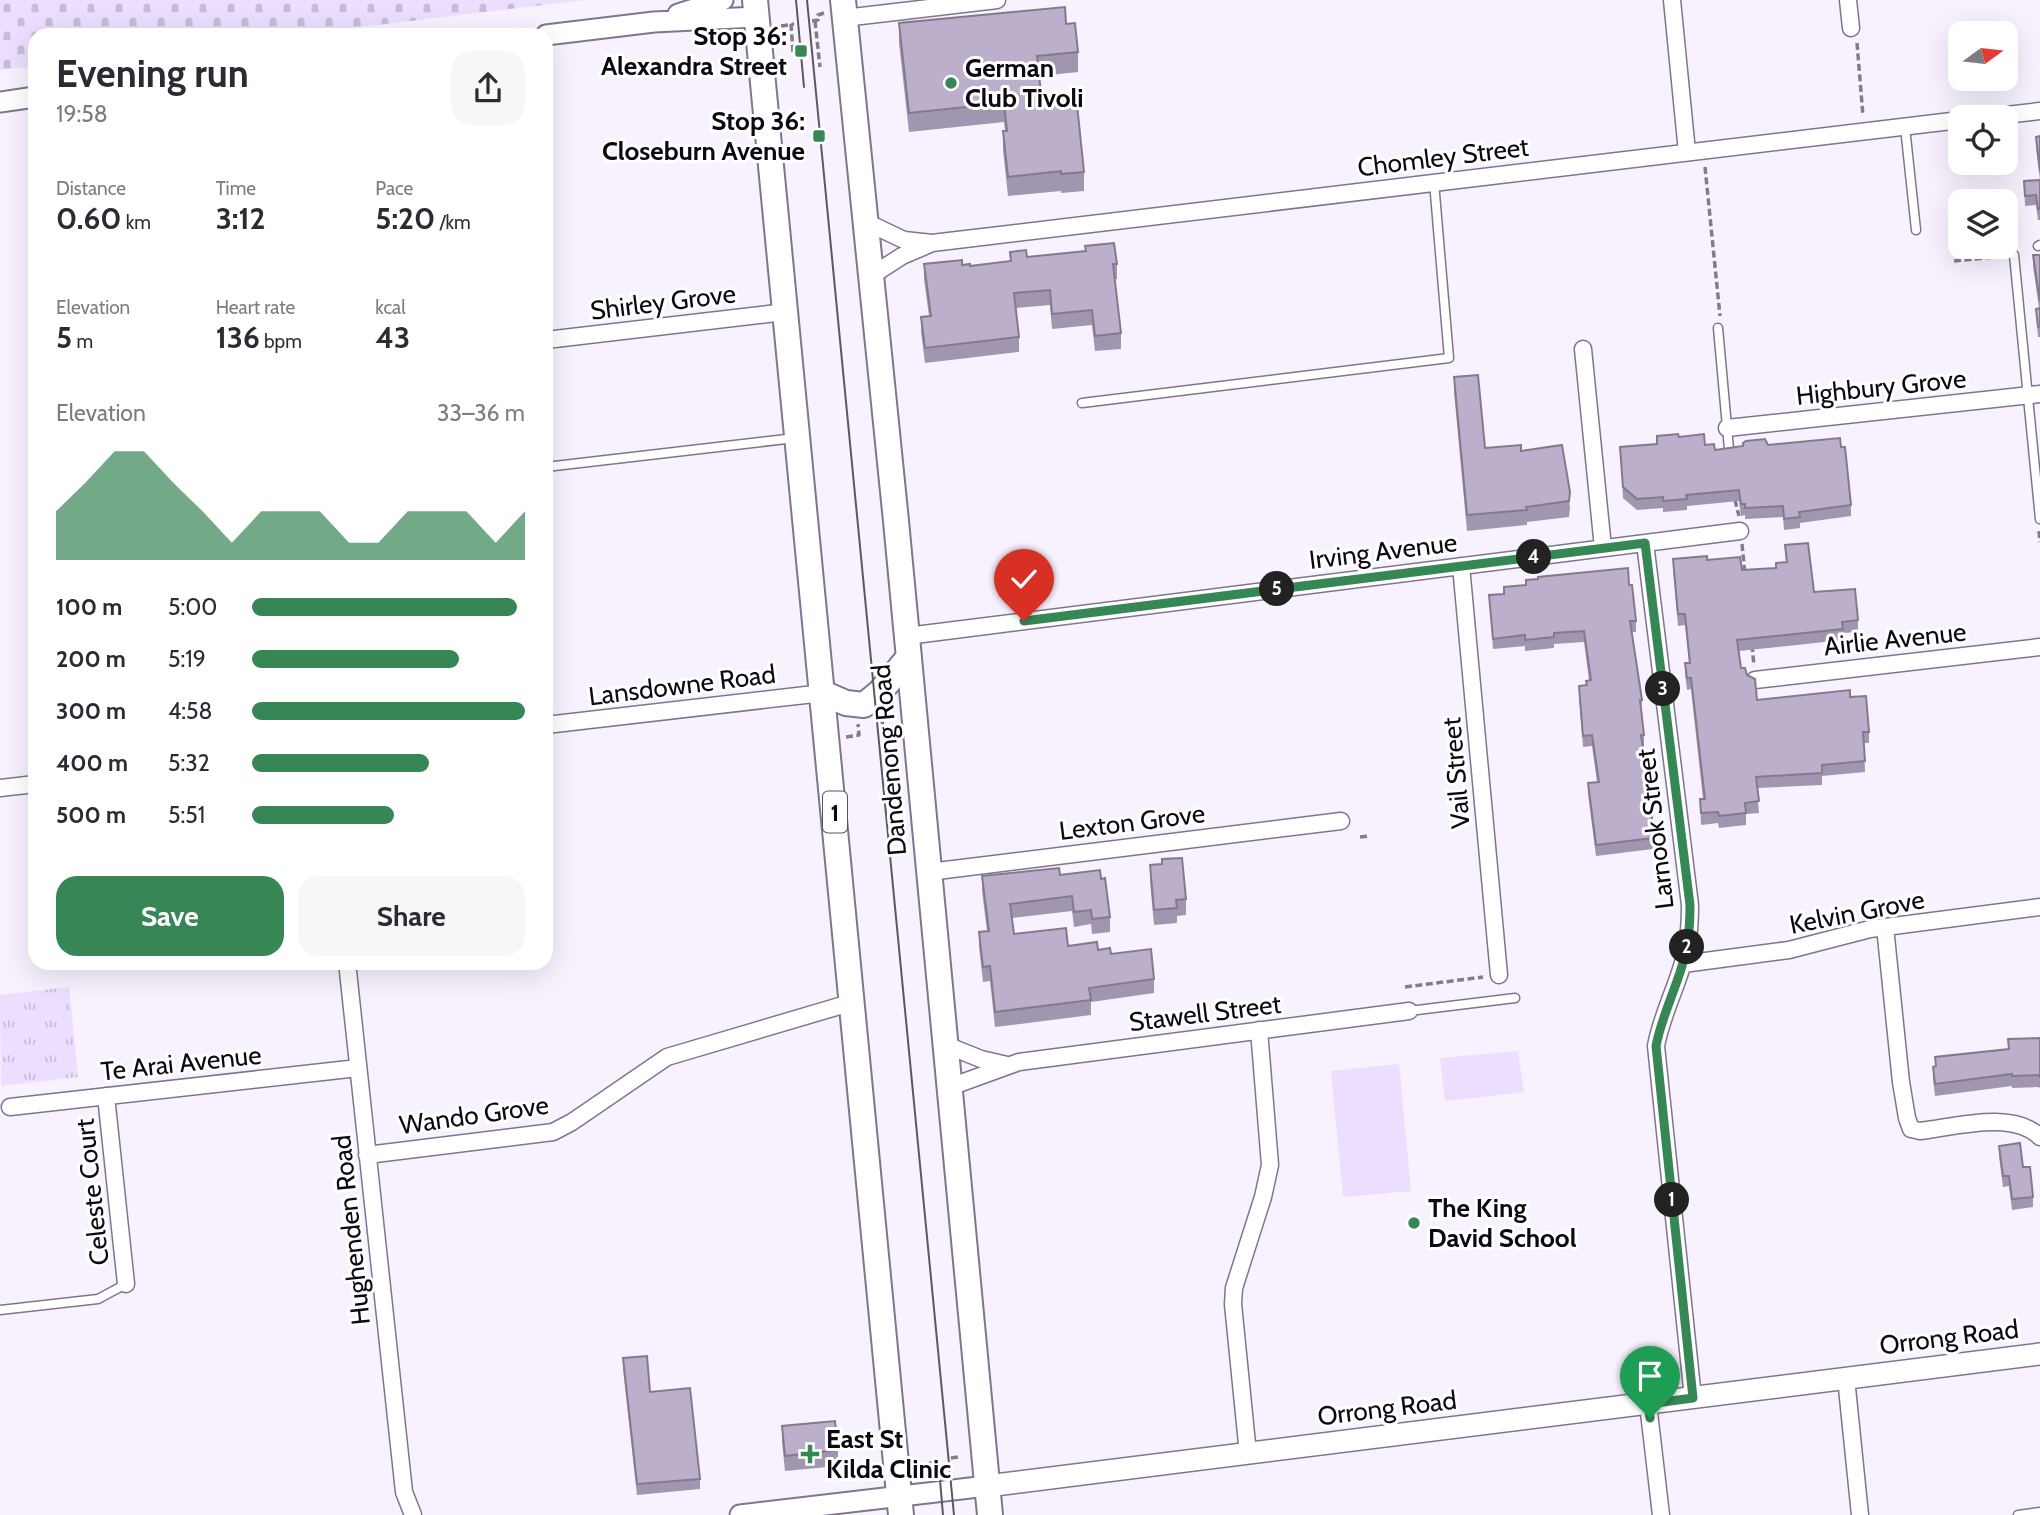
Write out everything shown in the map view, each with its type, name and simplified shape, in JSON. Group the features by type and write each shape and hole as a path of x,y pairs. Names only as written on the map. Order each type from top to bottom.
{"highway":[{"path":"762,17 775,0"},
{"name":"Dandenong Road","path":"837,10 866,222 990,1515"},
{"name":"1","path":"762,17 785,312 900,1506"},
{"path":"823,693 846,703 864,705 880,692 908,647"}],"main road":[{"name":"Orrong Road","path":"987,1486 2040,1354"}],"street":[{"path":"654,22 723,0"},
{"path":"837,10 997,0"},
{"path":"1672,0 1687,152"},
{"path":"1848,0 1851,28"},
{"path":"553,34 654,22 762,17"},
{"path":"0,102 28,98"},
{"path":"2018,114 2040,111"},
{"name":"Chomley Street","path":"866,222 904,240 932,243 1948,122"},
{"name":"Chomley Street","path":"871,276 902,256 932,243"},
{"name":"Shirley Grove","path":"553,339 785,312"},
{"path":"1583,349 1603,548"},
{"name":"Highbury Grove","path":"1727,428 2034,395"},
{"name":"Irving Avenue","path":"908,647 1461,566 1740,531"},
{"name":"Larnook Street","path":"1645,543 1690,905 1689,934 1683,964 1658,1032 1656,1046 1693,1398"},
{"name":"Vail Street","path":"1461,566 1499,975"},
{"name":"Airlie Avenue","path":"1755,680 2040,647"},
{"name":"Lansdowne Road","path":"553,724 823,693"},
{"path":"0,789 28,785"},
{"name":"Lexton Grove","path":"929,872 1341,821"},
{"name":"Kelvin Grove","path":"1683,964 1789,950 1885,927 2040,907"},
{"path":"1885,927 1901,1082 1911,1129 1920,1131 2001,1122 2026,1127 2040,1137"},
{"name":"Hughenden Road","path":"348,970 404,1492 401,1515"},
{"name":"Wando Grove","path":"366,1155 553,1132 667,1057 853,1002"},
{"name":"Stawell Street","path":"950,1087 1007,1065 1409,1010"},
{"path":"1248,1454 1233,1304 1234,1288 1263,1197 1270,1165 1259,1030"},
{"name":"Stawell Street","path":"946,1045 981,1059 1007,1065"},
{"name":"Te Arai Avenue","path":"10,1107 358,1068"},
{"name":"Celeste Court","path":"106,1096 126,1284"},
{"path":"1846,1378 1860,1515"},
{"path":"1648,1404 1661,1515"},
{"name":"Orrong Road","path":"740,1515 900,1506 987,1486"},
{"name":"Hughenden Road","path":"404,1492 413,1515"}],"lane":[{"path":"1905,127 1916,230"},
{"path":"1082,403 1448,358 1434,182"},
{"path":"2015,259 2034,395 2040,519"},
{"path":"1718,328 1729,449"},
{"path":"553,466 798,438"},
{"path":"1409,1010 1515,998"},
{"path":"0,1310 98,1299 126,1284"},
{"path":"2018,1515 2040,1512"}],"path":[{"path":"820,67 814,21 818,20 818,15 837,10"},
{"path":"762,17 793,24 793,51"},
{"path":"1851,28 1859,32 1857,43 1864,118"},
{"path":"1705,160 1721,318 1718,328"},
{"path":"1954,261 1974,259"},
{"path":"1734,496 1745,582"},
{"path":"2040,529 2040,542"},
{"path":"1751,636 1755,680"},
{"path":"882,716 883,730"},
{"path":"859,741 858,724 863,722"},
{"path":"844,737 859,735"},
{"path":"1360,837 1368,836"},
{"path":"1405,987 1499,975"},
{"path":"951,1458 958,1457"},
{"path":"914,1469 934,1462"}],"green space":[{"path":"0,0 584,0 352,28 28,28 28,67 0,70"},
{"path":"69,987 78,1077 1,1086 0,995"},
{"path":"1518,1051 1524,1092 1445,1101 1440,1058"},
{"path":"1399,1064 1411,1191 1343,1197 1331,1071"}],"building":[{"path":"1065,7 1066,24 1075,23 1078,52 1037,56 1041,93 1046,92 1047,98 1076,95 1084,172 1061,174 1061,171 1008,177 1003,131 1007,131 1004,103 909,113 899,23"},
{"path":"2040,136 2040,172 2036,137"},
{"path":"2040,180 2038,209 2036,195 2025,196 2024,181"},
{"path":"1114,243 1117,264 1113,264 1121,333 1095,336 1092,310 1052,314 1050,290 1014,293 1019,337 925,348 921,317 931,316 924,264 962,260 962,265 970,266 1011,261 1010,252 1026,250 1027,257 1086,251 1085,246"},
{"path":"2033,255 2040,255 2040,302"},
{"path":"2040,308 2040,326 2038,327 2036,309"},
{"path":"1478,375 1485,448 1521,445 1521,451 1562,445 1570,492 1569,501 1526,507 1527,510 1467,515 1454,377"},
{"path":"1678,434 1679,437 1704,434 1705,445 1714,444 1715,450 1743,446 1746,441 1765,439 1768,445 1840,438 1841,447 1845,447 1851,505 1799,512 1800,517 1784,519 1783,506 1745,508 1745,504 1741,504 1739,490 1686,495 1687,499 1637,499 1623,487 1620,447 1657,444 1657,436"},
{"path":"1808,543 1814,592 1855,589 1858,620 1842,622 1843,629 1737,640 1741,668 1745,668 1747,675 1755,679 1757,700 1850,690 1850,697 1866,696 1869,732 1863,732 1865,761 1822,765 1822,773 1756,777 1759,801 1745,803 1746,813 1719,816 1718,812 1701,813 1700,799 1705,799 1691,678 1687,678 1685,663 1690,663 1685,614 1678,614 1673,559 1740,557 1742,570 1776,568 1776,563 1787,562 1785,545"},
{"path":"1628,568 1636,621 1630,621 1642,700 1644,735 1641,735 1653,838 1596,845 1588,783 1599,782 1592,735 1583,736 1579,686 1587,685 1586,681 1591,680 1584,631 1554,633 1554,637 1525,640 1525,635 1493,639 1489,595 1504,594 1504,587 1526,585 1526,580 1538,577"},
{"path":"1182,858 1186,899 1176,900 1177,908 1154,910 1150,865 1162,864 1162,859"},
{"path":"1059,868 1060,875 1100,870 1101,879 1105,878 1110,917 1092,919 1091,910 1074,912 1072,896 1010,904 1014,934 1066,928 1068,946 1097,942 1098,950 1110,948 1111,954 1151,949 1154,979 1089,988 1091,1000 995,1012 990,966 983,967 979,932 989,931 982,876"},
{"path":"2040,1038 2040,1077 2012,1074 1935,1084 1935,1057 2009,1049 2008,1039"},
{"path":"2020,1143 2023,1167 2030,1167 2033,1197 2012,1199 2009,1176 2003,1176 1999,1146"},
{"path":"647,1356 650,1392 690,1388 700,1479 637,1484 623,1358"},
{"path":"835,1421 838,1450 785,1456 782,1426"}],"tram line":[{"path":"796,0 804,87"},
{"path":"807,0 954,1515"},
{"path":"940,1480 943,1515"}],"place":[{"name":"Stop 36: Alexandra Street","path":"801,51"},
{"name":"German Club Tivoli","path":"951,83"},
{"name":"Stop 36: Closeburn Avenue","path":"819,136"},
{"name":"The King David School","path":"1414,1223"},
{"name":"East St Kilda Clinic","path":"810,1454"}],"route":[{"path":"1024,621 1645,543 1690,905 1688,944 1658,1032 1656,1046 1693,1398 1648,1404 1650,1418"}]}
